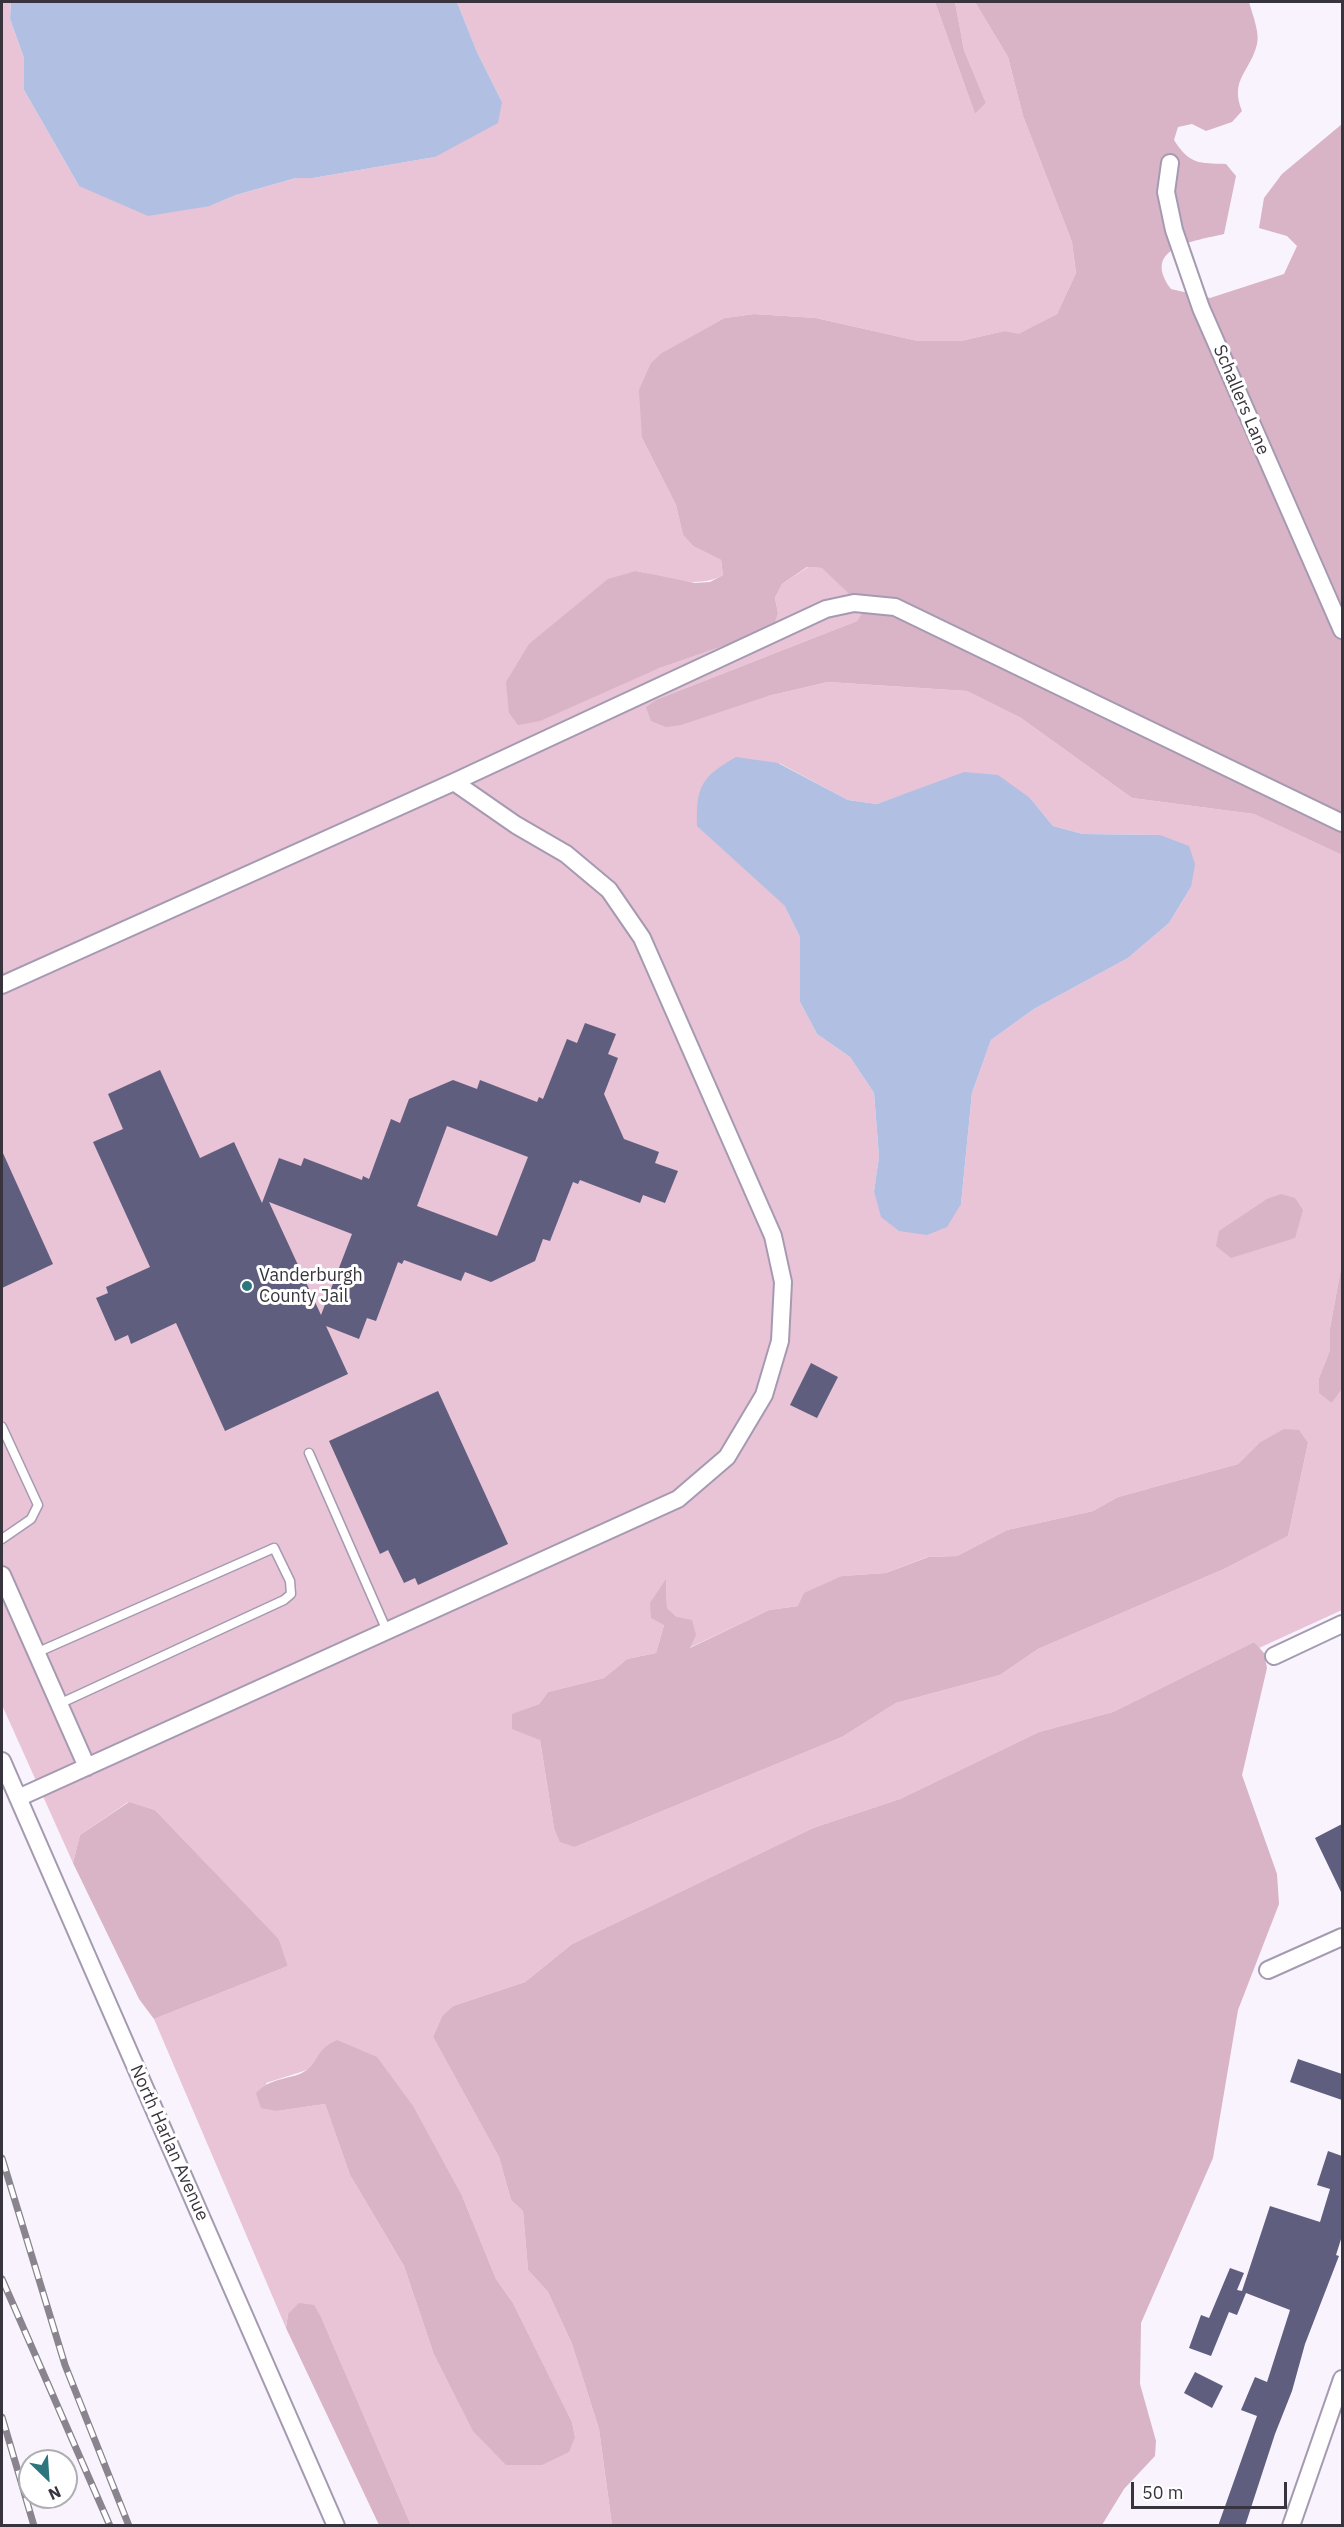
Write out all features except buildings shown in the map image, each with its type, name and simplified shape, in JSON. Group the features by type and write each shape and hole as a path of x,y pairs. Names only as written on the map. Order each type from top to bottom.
{"street":[{"name":"Schallers Lane","path":"1170,163 1166,192 1174,230 1201,308 1342,630"},
{"path":"2,985 454,782 826,609 854,603 895,607 1342,824"},
{"path":"18,1798 678,1499 727,1457 765,1395 780,1341 783,1282 773,1236 642,938 609,891 566,854 516,825 454,782"},
{"path":"2,1575 87,1767"},
{"path":"1274,1656 1342,1624"},
{"name":"North Harlan Avenue","path":"2,1761 336,2526"},
{"path":"1268,1970 1342,1937"},
{"path":"1291,2526 1342,2379"}],"lane":[{"path":"2,1427 38,1505 31,1519 2,1539"},
{"path":"309,1454 387,1631"},
{"path":"36,1653 274,1548 290,1581 291,1594 284,1600 59,1704"}],"shaded area":[{"path":"2,2 11,2 10,19 24,58 24,90 79,186 210,206 236,195 296,178 313,178 435,157 502,102 477,52 457,2 935,2 975,114 986,103 964,50 955,2 975,2 1008,57 1023,116 1072,242 1076,273 1057,314 1019,335 1004,331 961,341 918,341 816,318 754,314 725,318 642,438 676,505 683,535 693,546 721,560 723,575 702,582 691,582 636,571 657,669 758,634 778,613 775,598 782,584 808,567 823,568 866,609 857,621 658,699 768,696 828,682 967,691 1021,718 1132,798 1254,814 1342,855 1342,1263 1330,1328 1330,1350 1319,1378 1332,1403 1342,1389 1342,1610 1259,1648 1254,1642 1113,1712 1039,1732 900,1799 813,1828 572,1944 525,1982 453,2006 442,2016 433,2037 499,2157 511,2200 523,2211 528,2270 548,2292 572,2344 599,2429 612,2525 411,2525 322,2319 288,2314 286,2328 154,2019 288,1966 279,1939 155,1810 128,1802 80,1835 73,1863 2,1705","holes":["779,763 848,800 877,804 906,794 1030,798 1053,826 1083,834 1160,835 1191,887 1169,923 1128,958 1034,1009 991,1040 972,1093 961,1204 874,1191 879,1157 874,1093 850,1057 817,1034 800,1002 800,937 784,905","1259,1443 1308,1443 1288,1536 1224,1569 1038,1649 1000,1675 896,1703 842,1737 575,1847 554,1828 540,1740 513,1714 539,1704 548,1692 604,1678 627,1659 656,1653 664,1625 666,1580 667,1608 677,1617 689,1648 769,1610 798,1606 842,1576 886,1573 927,1557 957,1556 1007,1530 1093,1511 1118,1497 1238,1464","307,2070 463,2198 496,2279 513,2303 572,2422 575,2437 433,2352 404,2266 350,2175 325,2104 277,2111 266,2083"]},
{"path":"935,2 955,2 964,50 986,103 975,114"},
{"path":"975,2 1249,2 1258,39 1254,53 1239,83 1238,91 1242,111 1232,122 1206,131 1192,124 1178,127 1174,140 1190,158 1202,163 1226,164 1236,176 1224,234 1186,243 1166,255 1162,264 1163,275 1171,289 1210,298 1284,274 1297,246 1287,236 1259,228 1264,198 1282,174 1342,124 1342,855 1254,814 1132,798 1021,718 967,691 828,682 768,696 681,725 666,727 651,721 646,707 658,699 857,621 865,609 822,568 807,567 782,584 775,598 778,613 773,627 758,634 657,669 540,721 518,725 509,713 506,682 529,644 608,579 636,571 695,583 710,582 723,575 721,560 693,546 683,535 676,505 642,438 639,390 651,363 662,353 725,318 754,314 816,318 918,341 961,341 1004,331 1019,334 1057,314 1076,273 1072,242 1023,116 1008,57"},
{"path":"1281,1194 1295,1198 1303,1210 1295,1238 1231,1258 1216,1246 1219,1231 1267,1199"},
{"path":"1342,1263 1342,1389 1332,1403 1319,1393 1319,1378 1330,1350 1330,1328"},
{"path":"1284,1429 1299,1430 1308,1443 1288,1536 1224,1569 1038,1649 1000,1675 896,1703 842,1737 575,1847 560,1842 554,1828 540,1740 512,1729 512,1714 539,1704 548,1692 604,1678 627,1659 656,1653 664,1625 651,1618 650,1603 666,1579 667,1608 677,1617 692,1620 696,1635 690,1648 769,1610 798,1606 804,1593 842,1576 886,1573 928,1557 957,1556 1007,1530 1093,1511 1118,1497 1238,1464 1259,1443"},
{"path":"1254,1642 1264,1653 1267,1668 1242,1775 1277,1874 1279,1904 1238,2010 1213,2158 1141,2323 1140,2384 1156,2441 1155,2456 1124,2489 1102,2525 612,2525 599,2429 572,2344 548,2292 528,2270 523,2211 511,2200 499,2157 433,2037 442,2016 453,2006 525,1982 572,1944 813,1828 900,1799 1039,1732 1113,1712"},
{"path":"129,1802 155,1810 279,1939 288,1966 154,2019 139,1999 73,1863 80,1835"},
{"path":"337,2040 377,2057 413,2106 463,2198 496,2279 513,2303 572,2422 575,2437 569,2452 542,2465 506,2465 473,2431 433,2352 404,2266 350,2175 325,2104 277,2111 261,2108 256,2093 269,2083 307,2070 321,2051"},
{"path":"299,2303 314,2305 322,2319 411,2525 379,2525 286,2328 288,2314"}],"water":[{"path":"11,2 457,2 477,52 502,102 498,123 435,157 313,178 296,178 236,195 210,206 148,216 79,186 24,90 24,58 10,19"},
{"path":"736,757 778,763 848,800 877,804 964,772 998,775 1030,798 1053,826 1083,834 1160,835 1189,846 1195,864 1191,887 1169,923 1128,958 1034,1009 991,1040 972,1093 961,1204 947,1227 927,1235 899,1231 881,1217 874,1191 879,1157 874,1093 850,1057 817,1034 800,1002 800,937 784,905 697,826 698,801 703,784 715,770"}],"railway":[{"path":"2,2158 65,2365 129,2526"},
{"path":"2,2279 110,2526"},
{"path":"2,2417 34,2526"}],"place":[{"name":"Vanderburgh County Jail","path":"247,1286"}]}
